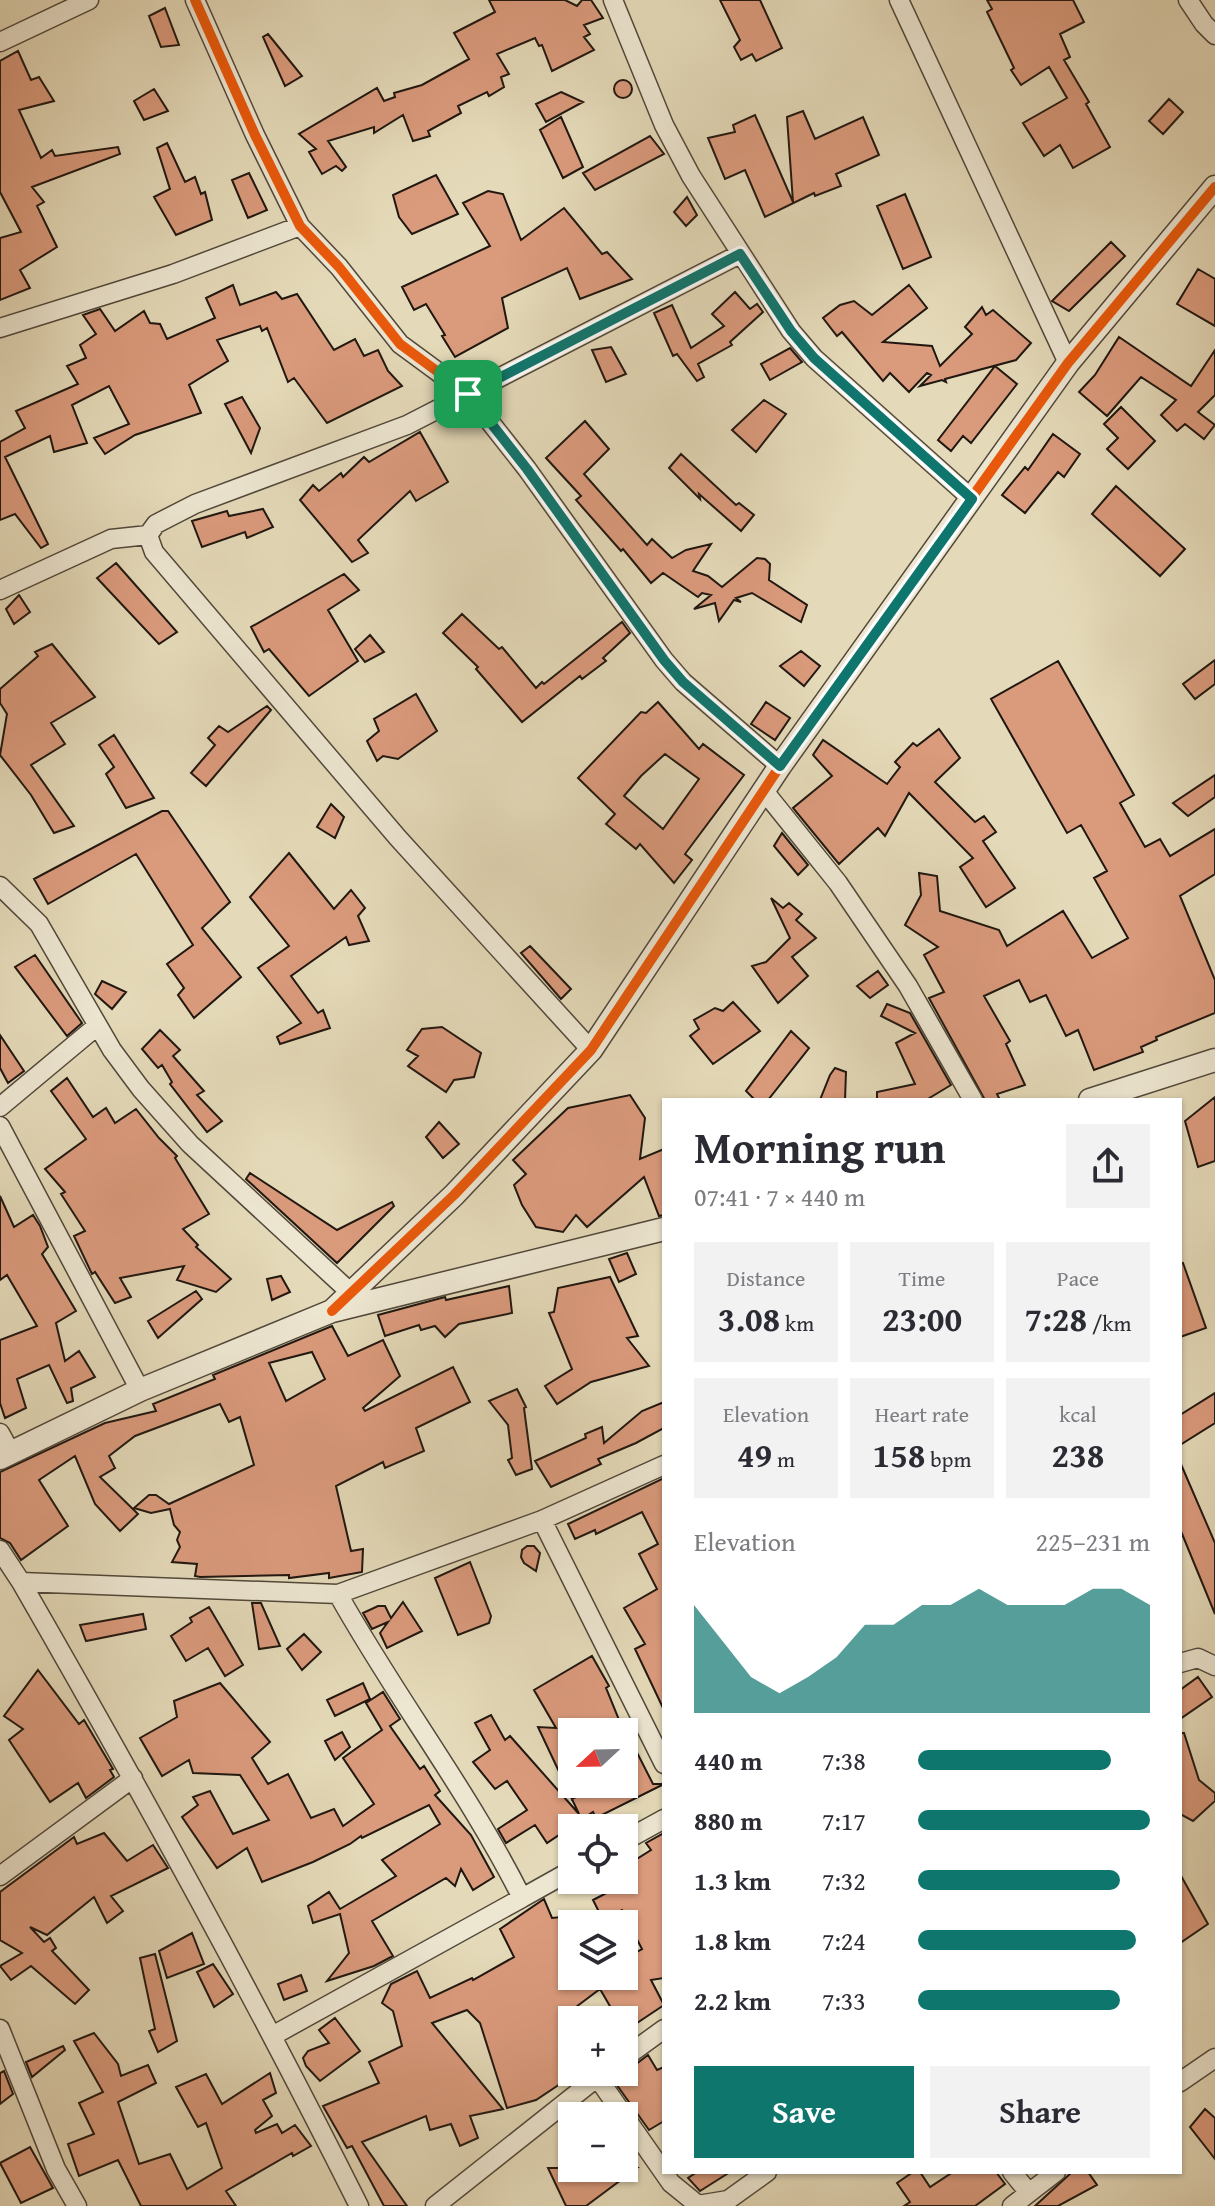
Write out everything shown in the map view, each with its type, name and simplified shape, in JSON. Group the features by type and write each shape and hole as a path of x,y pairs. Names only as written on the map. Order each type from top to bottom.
{"street":[{"path":"0,42 89,0"},
{"path":"195,0 255,135 300,226 339,267 400,344 468,394 527,469 683,682 780,766"},
{"path":"613,0 664,125 691,176 791,331 814,358 972,499"},
{"path":"899,0 1068,363"},
{"path":"1188,0 1215,35"},
{"path":"332,1311 454,1195 591,1050 780,766 1068,363 1215,187"},
{"path":"0,328 173,274 300,226"},
{"path":"0,590 111,539 148,535 156,524 195,504 407,425 740,254"},
{"path":"148,535 154,552 398,838 591,1050"},
{"path":"764,791 838,883 908,986 972,1098"},
{"path":"0,886 39,924 97,1026 141,1089 190,1144 351,1293"},
{"path":"0,1107 97,1026"},
{"path":"1096,1098 1215,1060"},
{"path":"0,1126 140,1390"},
{"path":"0,1433 5,1456 140,1390 332,1311 662,1229"},
{"path":"21,1582 338,1594 542,1520 662,1466"},
{"path":"542,1520 662,1760"},
{"path":"0,1550 133,1778 274,2035 359,2206"},
{"path":"338,1594 374,1658 501,1858 522,1898"},
{"path":"1182,1662 1198,1658 1215,1666"},
{"path":"0,1876 133,1778"},
{"path":"638,1833 662,1820"},
{"path":"274,2035 558,1878"},
{"path":"0,2029 56,2169 77,2206"},
{"path":"638,2048 662,2030"},
{"path":"1182,2081 1215,2058"},
{"path":"435,2206 587,2086"},
{"path":"608,2086 662,2169"},
{"path":"665,2174 671,2183 698,2205 728,2200 764,2174"},
{"path":"1014,2174 1029,2193"},
{"path":"1012,2206 1053,2174"}],"building":[{"path":"489,0 565,0 577,6 582,0 591,0 603,18 584,25 590,34 584,37 594,50 552,71 542,45 539,46 535,38 497,54 509,74 501,77 504,87 489,96 487,92 458,106 461,113 428,131 430,136 413,141 403,115 374,133 374,127 328,141 346,167 342,171 336,166 322,174 309,152 316,149 299,134 377,88 384,101 395,97 394,93 422,85 469,59 454,33 495,12"},
{"path":"720,0 760,0 782,48 756,61 752,54 741,60 734,47 740,40"},
{"path":"987,0 1073,0 1084,22 1060,34 1070,57 1064,60 1089,102 1086,104 1110,147 1073,168 1060,145 1044,156 1023,123 1067,98 1049,67 1021,85 1011,70 1014,68 987,12 992,9"},
{"path":"165,8 179,45 161,47 149,16"},
{"path":"268,34 302,76 285,86 263,37"},
{"path":"18,51 31,80 39,77 54,101 19,110 41,158 52,150 55,156 118,147 120,154 32,187 44,202 37,206 57,247 20,270 30,288 0,300 0,238 21,232 0,192 0,61"},
{"path":"623,80 632,89 623,98 614,89"},
{"path":"154,89 168,111 144,120 134,101"},
{"path":"561,92 583,102 546,122 536,104"},
{"path":"1169,99 1183,112 1163,134 1149,121"},
{"path":"803,111 815,139 863,117 879,155 836,174 841,186 815,196 814,193 765,217 745,170 725,179 708,138 735,132 733,125 755,115 793,202 787,117"},
{"path":"561,117 583,167 563,178 540,130"},
{"path":"650,136 664,154 595,190 583,173"},
{"path":"167,143 185,182 195,177 201,194 205,192 212,220 176,235 154,197 170,189 157,148"},
{"path":"249,173 267,210 248,218 232,180"},
{"path":"436,175 458,214 412,234 399,217 393,195"},
{"path":"488,191 503,194 521,240 564,208 602,254 607,252 632,279 580,299 567,268 502,298 508,328 455,357 426,304 414,310 402,287 490,246 463,203"},
{"path":"905,194 931,257 903,269 877,206"},
{"path":"687,197 697,215 686,226 674,212"},
{"path":"1111,242 1125,256 1069,311 1052,301"},
{"path":"1198,269 1215,279 1215,326 1177,304"},
{"path":"233,285 240,305 276,292 282,299 297,294 334,350 355,339 364,356 378,350 388,371 402,386 327,423 294,378 288,382 267,328 262,331 260,326 217,340 228,361 189,385 201,413 135,435 105,454 94,438 129,424 109,386 72,405 87,443 54,452 50,436 5,457 48,544 41,548 15,514 0,520 0,442 25,428 16,411 78,384 67,366 86,358 80,345 96,334 83,315 100,309 115,331 144,311 150,323 160,324 167,339 215,318 206,298"},
{"path":"909,285 927,308 883,342 932,346 940,366 972,334 965,327 982,307 986,315 993,310 1031,343 1016,360 945,379 946,382 942,380 920,386 931,375 927,373 909,392 890,373 883,381 842,332 837,336 823,318 840,305 854,301 872,315"},
{"path":"735,292 750,309 757,304 763,312 730,342 732,345 698,364 704,377 697,381 677,354 673,356 654,313 672,305 691,348 724,326 712,314"},
{"path":"1119,337 1191,386 1215,350 1215,395 1198,412 1215,425 1204,439 1185,424 1177,431 1161,415 1176,400 1141,377 1107,416 1079,392 1095,375"},
{"path":"611,347 626,374 606,382 592,350"},
{"path":"790,348 802,362 770,380 761,364"},
{"path":"995,366 1017,384 971,443 963,436 951,451 938,440"},
{"path":"242,397 260,428 251,453 225,404"},
{"path":"764,400 786,414 756,452 732,430"},
{"path":"1121,407 1155,441 1128,469 1107,449 1118,438 1104,424"},
{"path":"585,421 609,449 584,474 647,545 652,539 672,558 686,550 711,544 693,571 708,576 722,587 757,558 765,559 770,564 769,580 807,605 801,622 752,593 736,598 741,602 734,600 719,621 715,603 694,609 711,595 702,593 698,597 663,573 651,583 576,500 581,496 546,458"},
{"path":"420,432 448,482 416,501 410,491 358,540 368,553 352,562 300,500 313,485 319,491 341,473 343,477 364,457 369,462"},
{"path":"1053,434 1080,454 1064,477 1058,472 1025,513 1002,495 1025,467 1028,470"},
{"path":"681,454 736,505 739,503 754,515 741,531 699,494 700,499 669,468"},
{"path":"1116,486 1185,549 1160,576 1092,514"},
{"path":"263,509 273,527 247,538 245,532 202,547 192,521 227,511 229,516"},
{"path":"116,563 177,632 159,644 97,578"},
{"path":"344,574 359,590 328,610 358,661 309,696 269,649 264,652 251,627"},
{"path":"19,595 30,612 14,624 6,609"},
{"path":"462,614 499,649 502,647 536,688 622,622 630,633 603,658 606,661 582,679 580,676 522,722 476,669 478,667 443,633"},
{"path":"370,635 384,652 365,662 355,649"},
{"path":"52,644 95,697 51,723 65,744 31,765 74,826 54,833 31,795 0,755 7,714 0,703 0,689 38,656 35,652"},
{"path":"801,651 820,666 804,686 780,666"},
{"path":"1215,660 1215,684 1195,699 1183,684"},
{"path":"1058,661 1134,795 1120,803 1145,847 1160,839 1170,856 1215,829 1215,874 1180,896 1215,980 1215,1013 1156,1037 1157,1040 1141,1047 1143,1052 1094,1070 1078,1030 1066,1036 1046,995 1030,1002 1019,980 984,996 1010,1041 1006,1044 1025,1085 997,1094 999,1098 984,1098 929,998 944,992 924,955 938,947 905,925 921,895 919,873 937,876 940,911 999,930 1007,946 1063,911 1092,958 1128,938 1094,878 1107,871 1081,825 1067,833 991,699"},
{"path":"416,694 437,731 398,759 383,756 377,761 367,741 379,731 374,719"},
{"path":"658,702 699,749 703,744 744,775 685,854 692,860 674,883 640,844 636,849 606,824 615,814 578,778 641,712 646,713","holes":["665,754 699,779 663,829 624,796"]},
{"path":"766,702 790,718 775,740 751,724"},
{"path":"267,706 271,710 206,786 191,773 215,745 208,738 219,726 228,732"},
{"path":"939,729 960,758 935,782 975,822 984,816 996,832 983,841 1015,888 986,907 960,867 973,858 909,793 885,836 878,828 839,864 793,808 832,776 813,755 823,740 887,784 900,767 895,762 913,743 917,746"},
{"path":"114,735 154,798 126,808 106,774 114,767 99,745"},
{"path":"1215,775 1215,797 1188,816 1173,803"},
{"path":"331,804 344,817 335,838 317,827"},
{"path":"162,811 168,811 230,902 202,928 241,977 194,1018 178,995 184,988 167,964 193,945 136,854 48,904 34,879"},
{"path":"782,833 808,865 798,875 774,846"},
{"path":"289,853 334,909 351,890 365,908 358,916 369,941 349,945 346,937 291,976 318,1013 323,1010 330,1028 280,1044 277,1037 301,1023 258,968 289,946 250,897"},
{"path":"771,898 783,908 789,903 802,914 796,920 816,938 792,957 808,976 778,1003 752,966 766,962 790,938"},
{"path":"530,946 571,989 561,999 521,953"},
{"path":"35,955 82,1023 67,1036 15,967"},
{"path":"878,971 888,985 870,998 857,986"},
{"path":"102,981 126,992 112,1009 95,994"},
{"path":"733,1002 760,1031 713,1064 690,1036 699,1029 694,1020 715,1008 723,1011"},
{"path":"887,1004 910,1013 951,1085 929,1098 877,1098 877,1092 915,1084 896,1043 915,1033 881,1016"},
{"path":"442,1027 481,1053 474,1077 454,1080 446,1092 408,1066 418,1056 407,1050 422,1029"},
{"path":"160,1030 180,1050 173,1056 204,1091 197,1095 222,1121 207,1132 170,1084 172,1082 162,1065 158,1068 142,1049"},
{"path":"791,1031 809,1048 770,1098 753,1098 746,1091"},
{"path":"0,1035 24,1071 8,1083 0,1068"},
{"path":"835,1068 846,1072 845,1098 821,1098"},
{"path":"67,1078 93,1117 106,1108 115,1123 136,1109 177,1156 175,1158 209,1214 183,1229 198,1245 196,1247 231,1279 216,1292 177,1280 184,1266 120,1278 131,1297 115,1303 95,1272 92,1274 74,1236 85,1231 61,1194 65,1192 45,1169 86,1139 51,1091"},
{"path":"630,1095 645,1118 640,1159 662,1150 662,1215 659,1216 644,1177 587,1227 576,1215 563,1232 536,1227 514,1185 526,1174 513,1160 568,1108"},
{"path":"1215,1097 1215,1161 1198,1167 1185,1121"},
{"path":"439,1122 459,1144 443,1158 426,1137"},
{"path":"250,1173 337,1230 392,1202 394,1206 337,1263 246,1179"},
{"path":"0,1196 14,1227 33,1215 40,1226 48,1247 42,1254 76,1311 56,1323 65,1361 79,1351 95,1377 71,1388 73,1401 67,1403 49,1365 17,1379 26,1408 5,1418 0,1403 0,1340 37,1326 7,1275 0,1280"},
{"path":"627,1253 636,1274 619,1282 609,1259"},
{"path":"1182,1263 1206,1328 1182,1336"},
{"path":"281,1276 290,1292 272,1300 267,1279"},
{"path":"610,1277 638,1336 627,1338 649,1366 591,1382 557,1404 545,1386 572,1369 549,1313 554,1312 558,1288"},
{"path":"509,1286 512,1313 459,1324 445,1337 435,1326 421,1330 419,1325 385,1336 378,1315 445,1297 446,1300"},
{"path":"196,1291 202,1299 158,1338 148,1321"},
{"path":"332,1326 348,1356 383,1340 400,1376 363,1408 365,1411 453,1367 470,1402 416,1428 424,1451 385,1468 383,1462 336,1486 351,1551 363,1549 362,1572 329,1578 329,1573 289,1578 289,1575 200,1577 195,1576 197,1564 172,1562 180,1547 177,1540 180,1532 174,1525 170,1509 151,1513 134,1508 149,1495 156,1495 169,1504 254,1465 240,1417 229,1422 220,1404 135,1436 109,1456 115,1468 100,1477 138,1514 120,1531 95,1504 75,1456 39,1480 68,1526 21,1560 10,1543 0,1538 0,1472 105,1423 156,1411 153,1404 215,1379 213,1375","holes":["312,1352 325,1379 286,1401 269,1363"]},
{"path":"517,1389 526,1407 532,1469 516,1475 508,1460 512,1458 508,1425 489,1401"},
{"path":"1215,1393 1215,1423 1182,1444 1182,1414"},
{"path":"662,1403 662,1429 598,1459 601,1464 551,1487 535,1461 586,1438 585,1434 602,1427 604,1443 642,1411"},
{"path":"1182,1467 1215,1543 1215,1614 1182,1534"},
{"path":"662,1479 662,1706 635,1649 645,1644 624,1608 657,1589 639,1554 658,1544 642,1512 596,1534 595,1530 575,1539 568,1524"},
{"path":"534,1546 540,1553 536,1571 521,1557 522,1550"},
{"path":"470,1562 491,1616 489,1623 458,1635 435,1578"},
{"path":"403,1602 422,1631 387,1648 380,1633 388,1622 372,1629 363,1613 385,1606 391,1618"},
{"path":"252,1603 261,1603 280,1646 259,1649"},
{"path":"209,1607 243,1665 225,1676 208,1648 186,1661 171,1636 192,1622 190,1618"},
{"path":"143,1614 146,1629 86,1641 80,1625"},
{"path":"304,1634 321,1652 302,1670 287,1649"},
{"path":"592,1656 609,1686 606,1688 618,1718 558,1718 558,1769 538,1727 556,1728 534,1690"},
{"path":"38,1670 79,1724 84,1720 113,1769 110,1770 114,1777 86,1798 78,1783 50,1802 9,1740 23,1729 4,1716"},
{"path":"1198,1677 1212,1697 1182,1718 1182,1689"},
{"path":"220,1683 270,1742 252,1758 268,1784 288,1774 311,1818 334,1809 343,1826 374,1804 343,1758 382,1730 366,1703 383,1692 400,1719 390,1726 420,1769 424,1766 440,1791 435,1795 471,1835 494,1877 473,1890 461,1869 455,1886 446,1878 372,1921 393,1956 374,1966 327,1981 349,1953 340,1914 313,1923 308,1906 329,1892 340,1909 396,1876 382,1860 440,1824 429,1805 313,1862 262,1882 247,1848 217,1868 182,1817 198,1805 193,1797 210,1791 233,1834 269,1820 240,1775 193,1773 189,1760 162,1776 140,1738 177,1717 174,1701"},
{"path":"363,1683 370,1699 335,1716 327,1700"},
{"path":"491,1715 505,1740 510,1736 558,1790 558,1798 565,1798 579,1814 558,1814 558,1836 547,1843 535,1825 506,1843 498,1829 527,1810 507,1781 495,1789 473,1762 490,1750 475,1723"},
{"path":"342,1732 350,1747 335,1760 325,1741"},
{"path":"1182,1733 1199,1780 1215,1793 1215,1801 1193,1821 1182,1815"},
{"path":"638,1755 653,1784 662,1785 638,1797"},
{"path":"571,1798 636,1798 604,1814 579,1814"},
{"path":"104,1833 127,1861 153,1845 168,1868 111,1896 123,1911 107,1923 94,1897 47,1935 30,1927 44,1942 50,1938 56,1948 52,1951 89,1990 75,2004 31,1966 11,1980 0,1966 22,1953 0,1940 0,1892 74,1837 77,1844"},
{"path":"662,1834 662,1978 651,1980 662,2006 638,2022 638,2006 610,2006 601,1990 638,1990 638,1951 642,1949 638,1941 638,1910 598,1910 593,1900 605,1894 638,1894 638,1858 651,1850 646,1843"},
{"path":"1182,1878 1208,1924 1182,1942"},
{"path":"544,1899 552,1918 558,1917 558,1990 599,1990 577,2006 558,2006 558,2085 536,2100 507,2108 480,2023 467,2010 432,2023 503,2109 470,2116 478,2138 460,2146 451,2124 430,2130 426,2116 362,2142 407,2206 384,2206 352,2146 347,2148 323,2106 379,2083 369,2062 402,2046 393,2011 382,2003 391,1984 417,1971 430,1998 473,1980 514,1957 500,1929"},
{"path":"192,1933 204,1964 167,1978 159,1951"},
{"path":"155,1954 177,2041 158,2052 149,2031 155,2029 140,1958"},
{"path":"213,1964 233,1994 214,2007 197,1972"},
{"path":"301,1975 307,1991 284,2000 278,1984"},
{"path":"335,2018 360,2051 320,2081 303,2058 308,2051 329,2043 319,2030"},
{"path":"94,2033 118,2064 121,2076 148,2065 156,2083 118,2102 139,2164 170,2154 187,2189 222,2168 206,2123 198,2127 176,2087 206,2074 222,2104 270,2073 276,2093 263,2100 272,2116 255,2130 256,2133 277,2124 282,2133 295,2125 311,2146 293,2156 292,2153 226,2191 236,2206 141,2206 118,2160 79,2176 68,2144 94,2134 79,2103 103,2092 74,2041"},
{"path":"63,2046 65,2050 32,2077 26,2062"},
{"path":"648,2055 657,2070 662,2068 662,2122 649,2130 638,2115 638,2102 629,2102 618,2086 638,2086 638,2063"},
{"path":"4,2071 13,2094 0,2104 0,2073"},
{"path":"1205,2109 1215,2118 1215,2159 1190,2127"},
{"path":"30,2147 53,2188 21,2203 0,2163"},
{"path":"548,2168 558,2168 558,2182 618,2182 586,2206 566,2206"},
{"path":"694,2174 727,2174 700,2191 688,2178"},
{"path":"910,2174 921,2174 930,2187 950,2174 998,2174 1005,2184 975,2206 904,2206 910,2202 897,2183"},
{"path":"1070,2174 1089,2174 1097,2185 1058,2206 1035,2206"}],"cycle path":[{"path":"195,0 255,135 300,226 339,267 400,344 468,394 527,469 683,682 780,766"},
{"path":"332,1311 454,1195 591,1050 780,766 1068,363 1215,187"}],"route":[{"path":"740,254 791,331 814,358 972,499 780,766 683,682 664,660 527,469 468,394 740,254"}]}
